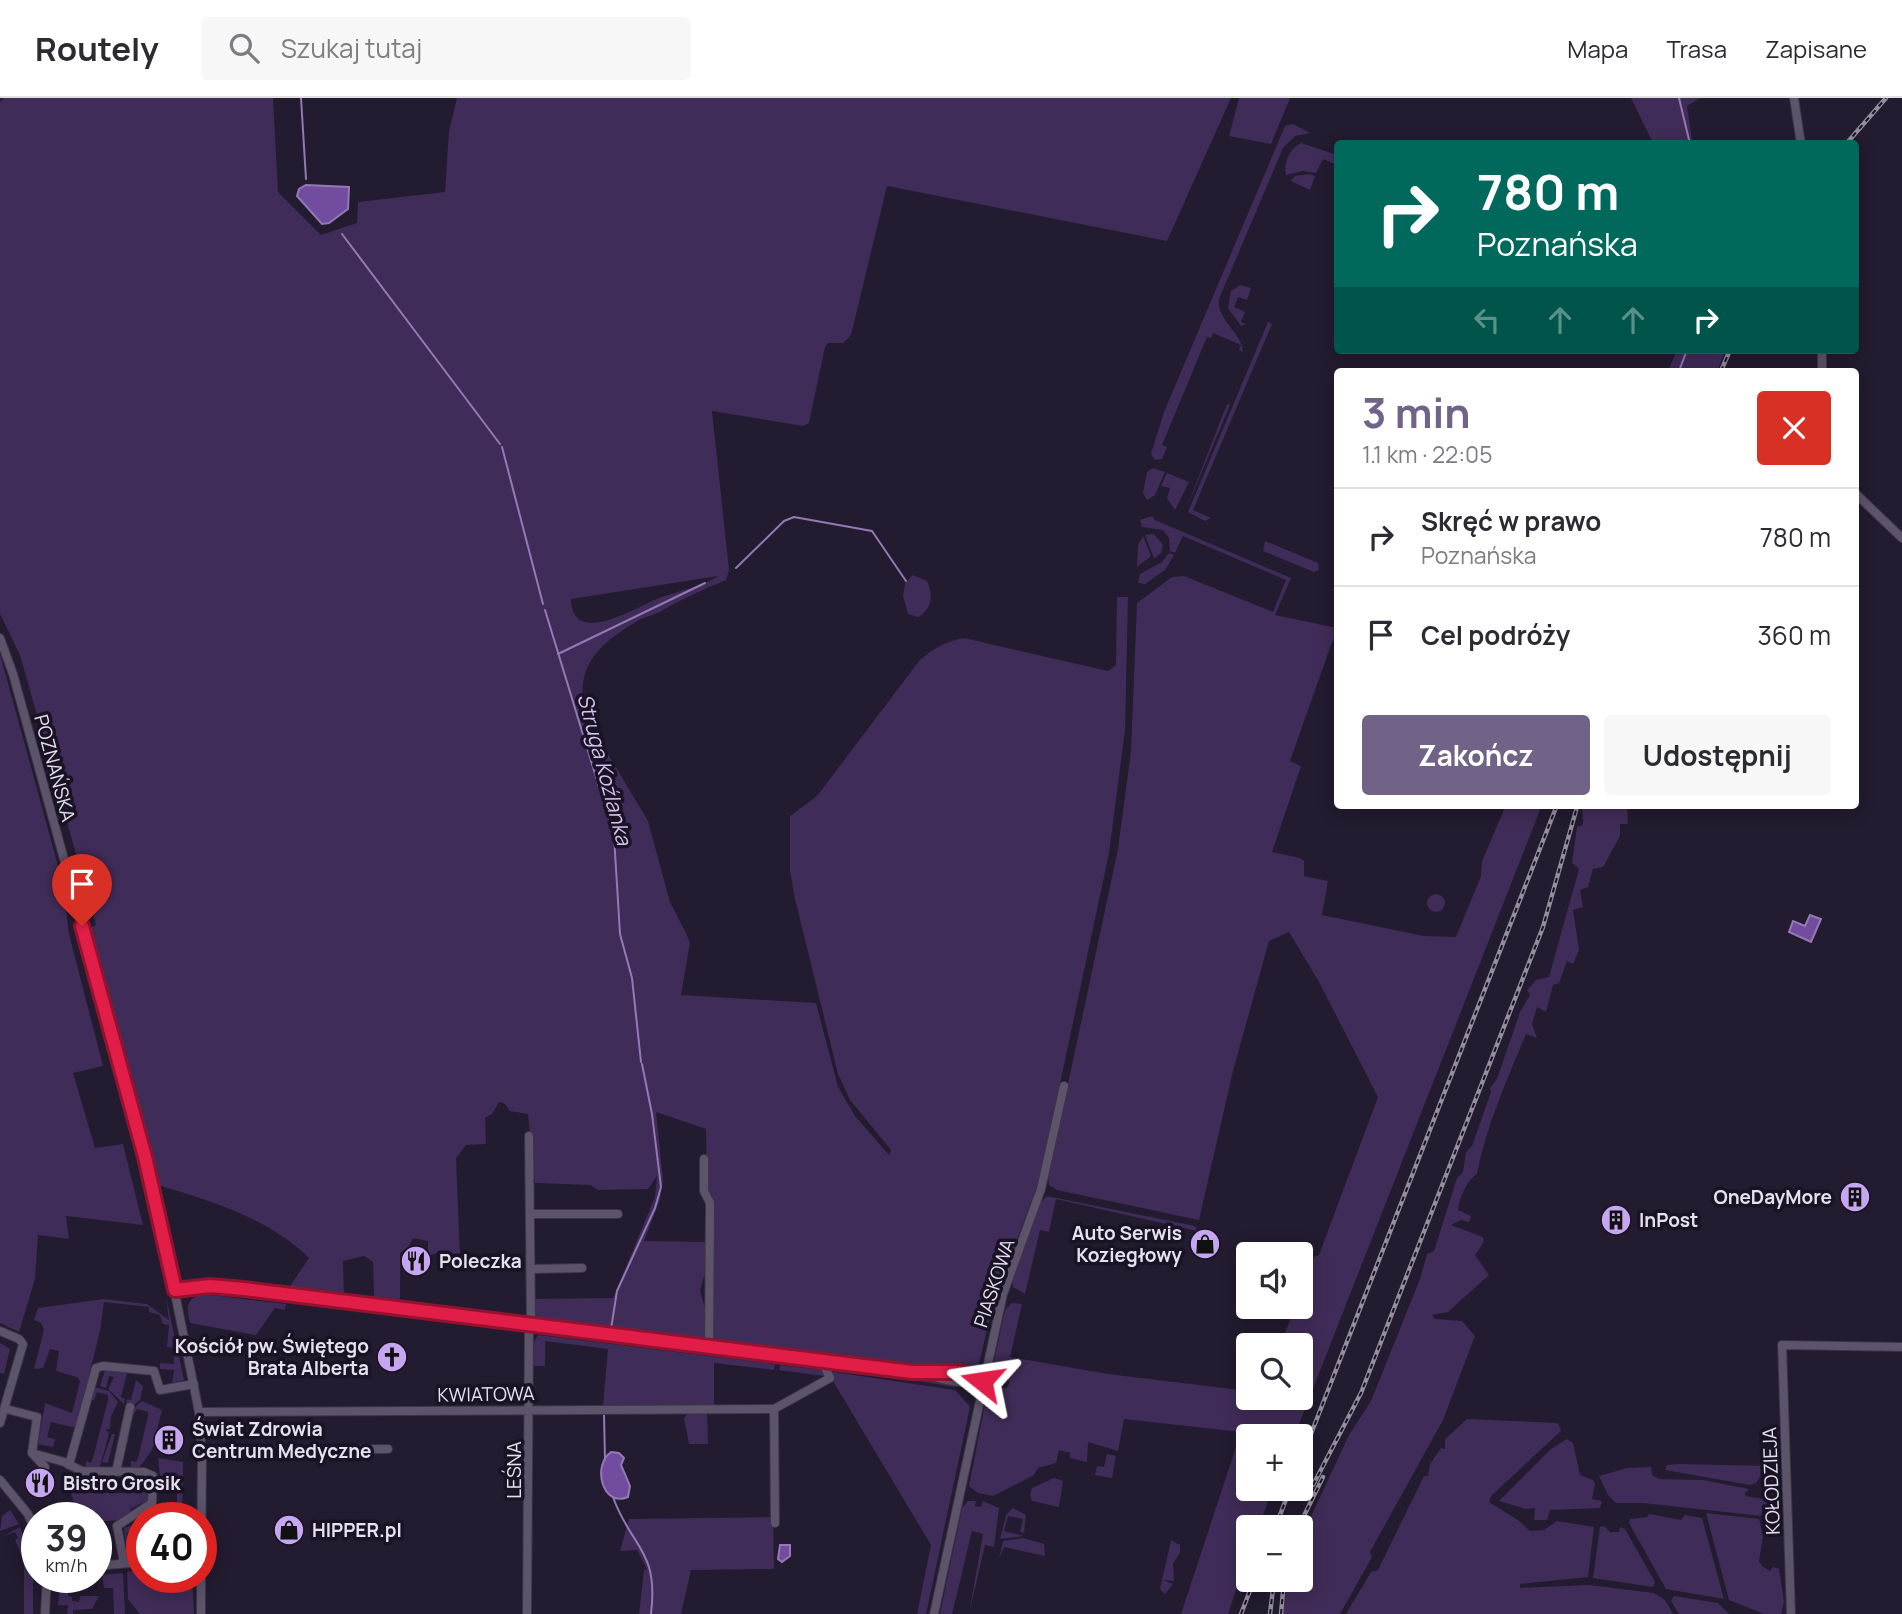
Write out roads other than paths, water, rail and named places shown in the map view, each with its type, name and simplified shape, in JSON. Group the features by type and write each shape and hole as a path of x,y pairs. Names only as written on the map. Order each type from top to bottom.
{"street":[{"path":"1794,98 1800,139"},
{"path":"1859,497 1902,538"},
{"name":"POZNAŃSKA","path":"0,638 13,674 121,1066 175,1290 199,1412 202,1502"},
{"name":"PIASKOWA","path":"934,1614 982,1381 1003,1294 1041,1189 1064,1086"},
{"name":"LEŚNA","path":"527,1614 531,1269 529,1136"},
{"path":"704,1159 704,1191 710,1203 709,1347"},
{"path":"530,1214 618,1214"},
{"path":"531,1269 582,1268"},
{"path":"175,1290 216,1287 912,1372 957,1382 982,1381"},
{"path":"0,1331 19,1339 23,1344 0,1423"},
{"name":"KOŁODZIEJA","path":"1791,1614 1782,1345 1902,1347"},
{"name":"KWIATOWA","path":"199,1412 775,1409 830,1378 822,1361"},
{"path":"69,1465 96,1368 103,1366 155,1371 160,1390 194,1384"},
{"path":"116,1472 130,1407"},
{"path":"6,1409 37,1417 32,1453"},
{"path":"775,1409 775,1523"},
{"path":"202,1451 388,1450"},
{"path":"32,1453 82,1471 144,1472 153,1480 152,1503 115,1525 124,1563 112,1564"},
{"path":"32,1453 45,1467"},
{"path":"0,1480 21,1505"},
{"path":"45,1614 46,1593"},
{"path":"201,1593 201,1614"}],"waterway":[{"path":"301,98 306,179"},
{"path":"1679,98 1689,140"},
{"name":"Struga Koźlanka","path":"342,234 500,444"},
{"path":"1680,368 1685,354"},
{"name":"Struga Koźlanka","path":"502,447 543,604"},
{"path":"736,568 784,521 794,517 872,531 906,581"},
{"path":"558,654 705,583"},
{"name":"Struga Koźlanka","path":"545,610 614,836 620,934 632,978 641,1062"},
{"name":"Struga Koźlanka","path":"611,1329 617,1291 655,1208 661,1187 652,1114 642,1064"},
{"name":"Struga Koźlanka","path":"604,1414 605,1460"},
{"name":"Struga Koźlanka","path":"613,1497 647,1562 651,1575 651,1614"}],"railway":[{"path":"1849,140 1886,98"},
{"path":"1722,368 1728,354"},
{"path":"1313,1429 1555,809"},
{"path":"1313,1485 1361,1393 1543,927 1576,809"},
{"path":"1304,1515 1323,1477"},
{"path":"1280,1515 1285,1501"},
{"path":"1241,1614 1249,1592"},
{"path":"1270,1614 1273,1592"},
{"path":"1281,1614 1283,1592"}],"place":[{"name":"OneDayMore","path":"1855,1197"},
{"name":"InPost","path":"1616,1220"},
{"name":"Auto Serwis Koziegłowy","path":"1205,1244"},
{"name":"Poleczka","path":"416,1261"},
{"name":"Kościół pw. Świętego Brata Alberta","path":"392,1357"},
{"name":"Świat Zdrowia Centrum Medyczne","path":"169,1440"},
{"name":"Bistro Grosik","path":"40,1483"},
{"name":"HIPPER.pl","path":"289,1530"}]}
